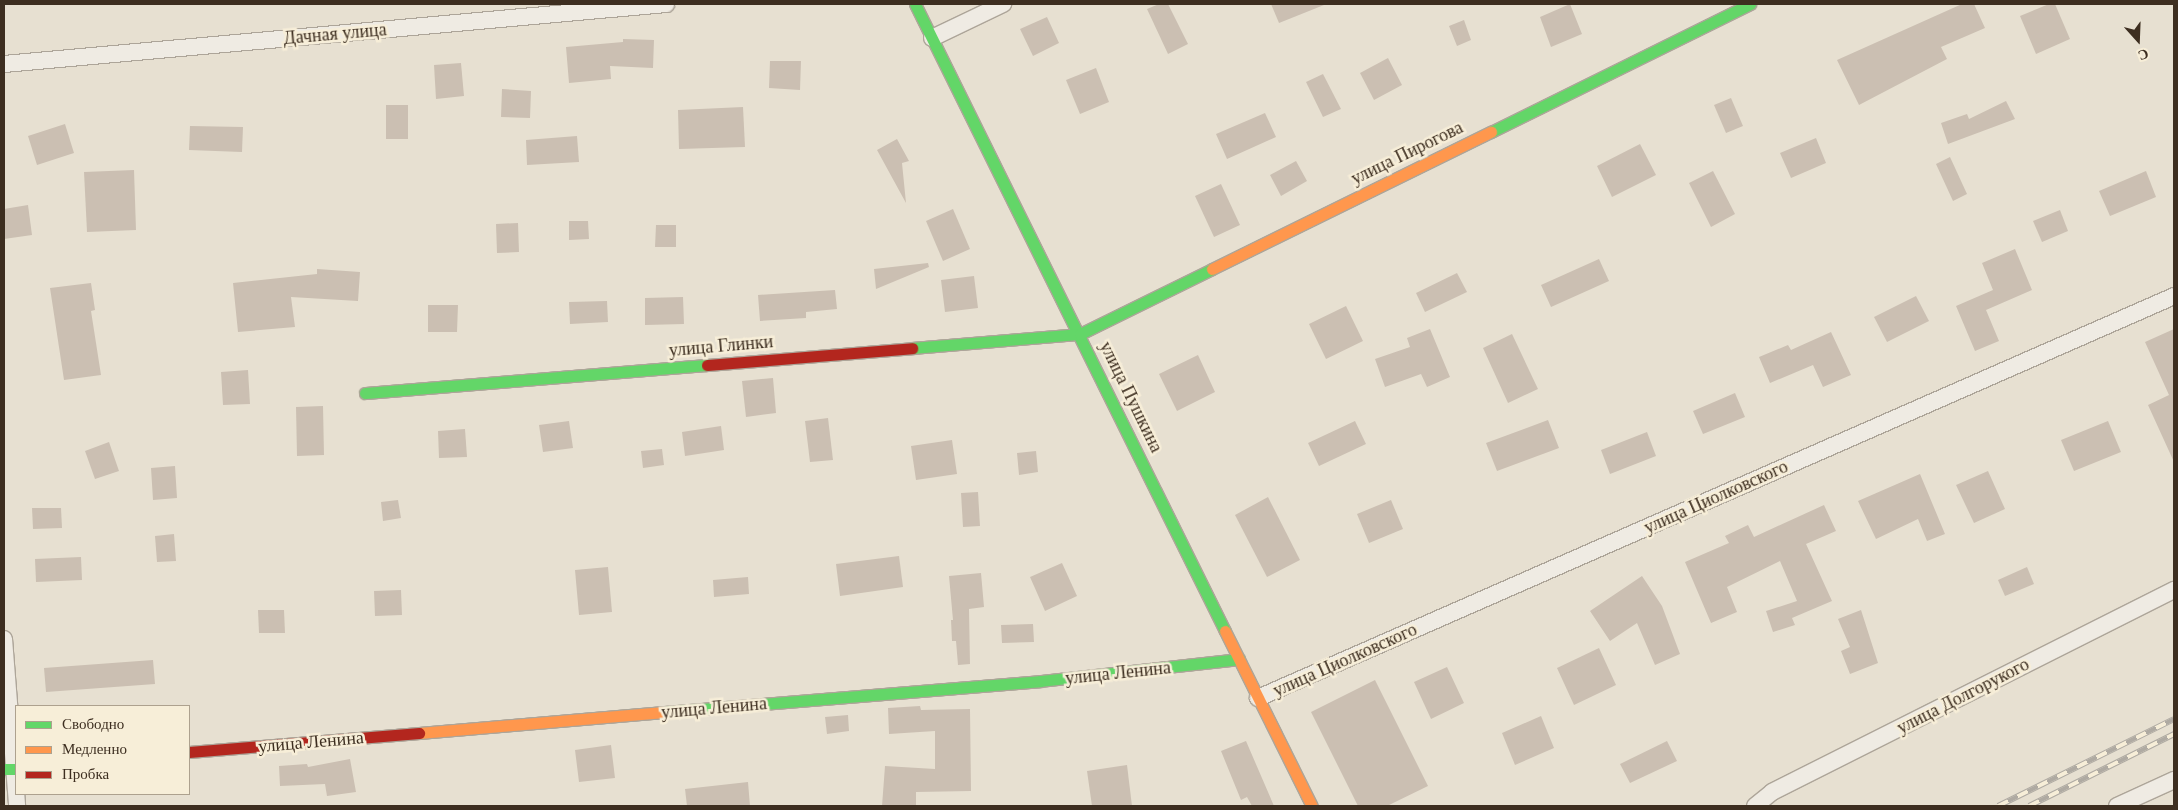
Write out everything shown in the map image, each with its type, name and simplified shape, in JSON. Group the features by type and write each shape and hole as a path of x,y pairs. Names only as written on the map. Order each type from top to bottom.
{"street":[{"name":"Дачная улица","path":"4,64 666,4"},
{"name":"улица Пушкина","path":"915,4 1312,806"},
{"path":"932,38 1003,4"},
{"name":"улица Пирогова","path":"1080,334 1750,4"},
{"name":"улица Циолковского","path":"1258,698 2174,296"},
{"name":"улица Глинки","path":"365,393 1080,334"},
{"name":"улица Долгорукого","path":"1755,806 1772,792 2174,590"},
{"path":"4,639 11,769 15,794"},
{"name":"улица Ленина","path":"190,752 1040,681 1216,664 1239,659"},
{"path":"2117,806 2174,780"}],"building":[{"path":"1159,4 1168,4 1188,44 1168,54 1147,9"},
{"path":"1271,4 1324,4 1324,5 1279,23"},
{"path":"1570,4 1582,34 1551,47 1540,17"},
{"path":"1962,4 1974,4 1985,28 1941,47 1947,59 1859,105 1837,60"},
{"path":"2049,4 2055,4 2070,39 2036,54 2020,16"},
{"path":"1047,17 1059,43 1033,56 1020,29"},
{"path":"1464,20 1471,40 1457,46 1449,26"},
{"path":"623,39 654,40 653,68 610,66 611,79 569,83 566,47 623,42"},
{"path":"1388,58 1402,85 1374,100 1360,73"},
{"path":"770,61 801,61 800,90 769,88"},
{"path":"461,63 464,96 436,99 434,65"},
{"path":"1096,68 1109,102 1080,114 1066,80"},
{"path":"1323,74 1341,109 1323,117 1306,82"},
{"path":"502,89 531,91 530,118 501,117"},
{"path":"1731,98 1743,126 1726,133 1714,105"},
{"path":"2006,101 2015,119 1948,144 1941,123 1967,114 1969,119"},
{"path":"386,105 408,105 408,139 386,139"},
{"path":"743,107 745,147 679,149 678,110"},
{"path":"1265,113 1276,137 1227,159 1216,134"},
{"path":"65,124 74,153 37,165 28,136"},
{"path":"190,126 243,127 242,152 189,150"},
{"path":"577,136 579,162 527,165 526,140"},
{"path":"1816,138 1826,163 1791,178 1780,153"},
{"path":"897,139 909,161 902,163 906,203 877,150"},
{"path":"1640,144 1656,175 1612,197 1597,166"},
{"path":"1950,157 1967,194 1953,201 1936,164"},
{"path":"1296,161 1307,181 1281,196 1270,175"},
{"path":"134,170 136,230 87,232 84,172"},
{"path":"1713,171 1735,214 1711,227 1689,183"},
{"path":"2146,171 2156,197 2110,216 2099,191"},
{"path":"1221,184 1240,225 1214,237 1195,196"},
{"path":"28,205 32,235 4,239 4,209"},
{"path":"953,209 970,249 943,261 926,221"},
{"path":"2060,210 2068,231 2042,242 2033,221"},
{"path":"569,221 588,221 589,239 569,240"},
{"path":"518,223 519,252 497,253 496,224"},
{"path":"656,225 676,225 676,247 655,247"},
{"path":"2015,249 2032,290 1986,310 1999,341 1975,351 1956,306 1993,290 1982,263"},
{"path":"1599,259 1609,281 1551,307 1541,285"},
{"path":"928,263 929,267 876,289 874,269"},
{"path":"317,269 360,272 358,301 291,297 295,327 238,332 233,283 317,274"},
{"path":"1457,273 1467,292 1425,312 1416,293"},
{"path":"974,276 978,308 945,312 941,280"},
{"path":"91,283 95,310 91,311 101,375 64,380 50,288"},
{"path":"835,290 837,309 806,312 806,318 760,321 758,295"},
{"path":"1916,296 1929,321 1887,342 1874,317"},
{"path":"683,297 684,324 645,325 645,298"},
{"path":"607,301 608,322 570,324 569,302"},
{"path":"428,305 458,305 457,332 428,332"},
{"path":"1346,306 1363,341 1326,359 1309,324"},
{"path":"1430,329 1450,377 1427,387 1421,374 1385,387 1375,359 1410,347 1407,338"},
{"path":"2174,329 2174,462 2148,405 2169,395 2145,342"},
{"path":"1831,332 1851,375 1823,387 1813,365 1770,383 1759,357 1788,345 1791,350"},
{"path":"1512,334 1538,389 1508,403 1483,348"},
{"path":"1198,355 1215,392 1177,411 1159,374"},
{"path":"248,370 250,404 223,405 221,372"},
{"path":"773,378 776,413 746,417 742,381"},
{"path":"1735,393 1745,417 1703,434 1693,411"},
{"path":"323,406 324,455 297,456 296,407"},
{"path":"828,418 833,460 810,462 805,421"},
{"path":"1548,420 1559,448 1497,471 1486,443"},
{"path":"569,421 573,448 543,452 539,425"},
{"path":"1355,421 1366,444 1319,466 1308,443"},
{"path":"2108,421 2121,452 2074,471 2061,440"},
{"path":"721,426 724,450 685,456 682,432"},
{"path":"465,429 467,457 439,458 438,431"},
{"path":"1647,432 1656,456 1610,474 1601,450"},
{"path":"952,440 957,474 916,480 911,446"},
{"path":"109,442 119,471 95,479 85,451"},
{"path":"662,449 664,465 643,468 641,451"},
{"path":"1036,451 1038,472 1019,475 1017,453"},
{"path":"175,466 177,498 153,500 151,468"},
{"path":"1988,471 2005,509 1974,523 1956,485"},
{"path":"1920,474 1945,534 1927,541 1918,519 1876,539 1858,501"},
{"path":"978,492 980,526 963,527 961,493"},
{"path":"1268,497 1300,560 1267,577 1235,515"},
{"path":"398,500 401,518 383,521 381,502"},
{"path":"1391,500 1403,529 1369,543 1357,514"},
{"path":"1824,505 1836,531 1806,544 1832,601 1792,618 1795,625 1773,632 1766,611 1797,601 1780,561 1727,587 1737,612 1711,623 1685,562 1729,543 1725,536 1748,525 1754,537"},
{"path":"32,508 61,508 62,528 33,529"},
{"path":"174,534 176,561 157,562 155,536"},
{"path":"899,556 903,587 840,596 836,564"},
{"path":"81,557 82,580 36,582 35,559"},
{"path":"1062,563 1077,596 1045,611 1030,577"},
{"path":"608,567 612,612 579,615 575,570"},
{"path":"2027,567 2034,584 2005,596 1998,580"},
{"path":"981,573 984,607 969,609 970,664 958,665 956,641 952,641 951,620 953,620 949,576"},
{"path":"1642,576 1662,606 1680,654 1655,665 1637,623 1610,641 1590,611"},
{"path":"748,577 749,594 714,597 713,580"},
{"path":"401,590 402,615 375,616 374,591"},
{"path":"258,610 284,610 285,633 259,633"},
{"path":"1861,610 1878,663 1850,674 1841,651 1850,647 1838,619"},
{"path":"1033,624 1034,642 1002,643 1001,625"},
{"path":"1599,648 1616,685 1574,705 1557,668"},
{"path":"153,660 155,684 46,692 44,668"},
{"path":"1447,667 1464,703 1431,719 1414,682"},
{"path":"1375,680 1428,786 1387,806 1358,806 1311,712"},
{"path":"920,706 921,710 970,709 971,791 916,792 916,806 882,806 885,766 935,769 935,731 889,734 888,708"},
{"path":"848,715 849,731 827,734 825,717"},
{"path":"1541,716 1554,748 1515,765 1502,733"},
{"path":"1246,741 1274,806 1252,806 1247,797 1241,800 1221,751"},
{"path":"1667,741 1677,761 1630,783 1620,764"},
{"path":"611,745 615,778 579,782 575,750"},
{"path":"350,759 356,792 327,796 325,784 280,786 279,766 307,764 308,767"},
{"path":"1127,765 1132,806 1092,806 1087,771"},
{"path":"748,782 750,806 687,806 685,789"}],"railway":[{"path":"1998,806 2174,719"},
{"path":"2029,806 2174,734"}],"traffic: fast":[{"path":"915,4 1225,631"},
{"path":"1491,132 1750,4"},
{"path":"912,348 1080,334 1212,269"},
{"path":"365,393 707,365"},
{"path":"664,712 1040,681 1239,659"},
{"path":"4,769 14,769"}],"traffic: slow":[{"path":"1212,269 1491,132"},
{"path":"1225,631 1312,806"},
{"path":"419,733 664,712"}],"traffic: jam":[{"path":"707,365 912,348"},
{"path":"190,752 419,733"}]}
